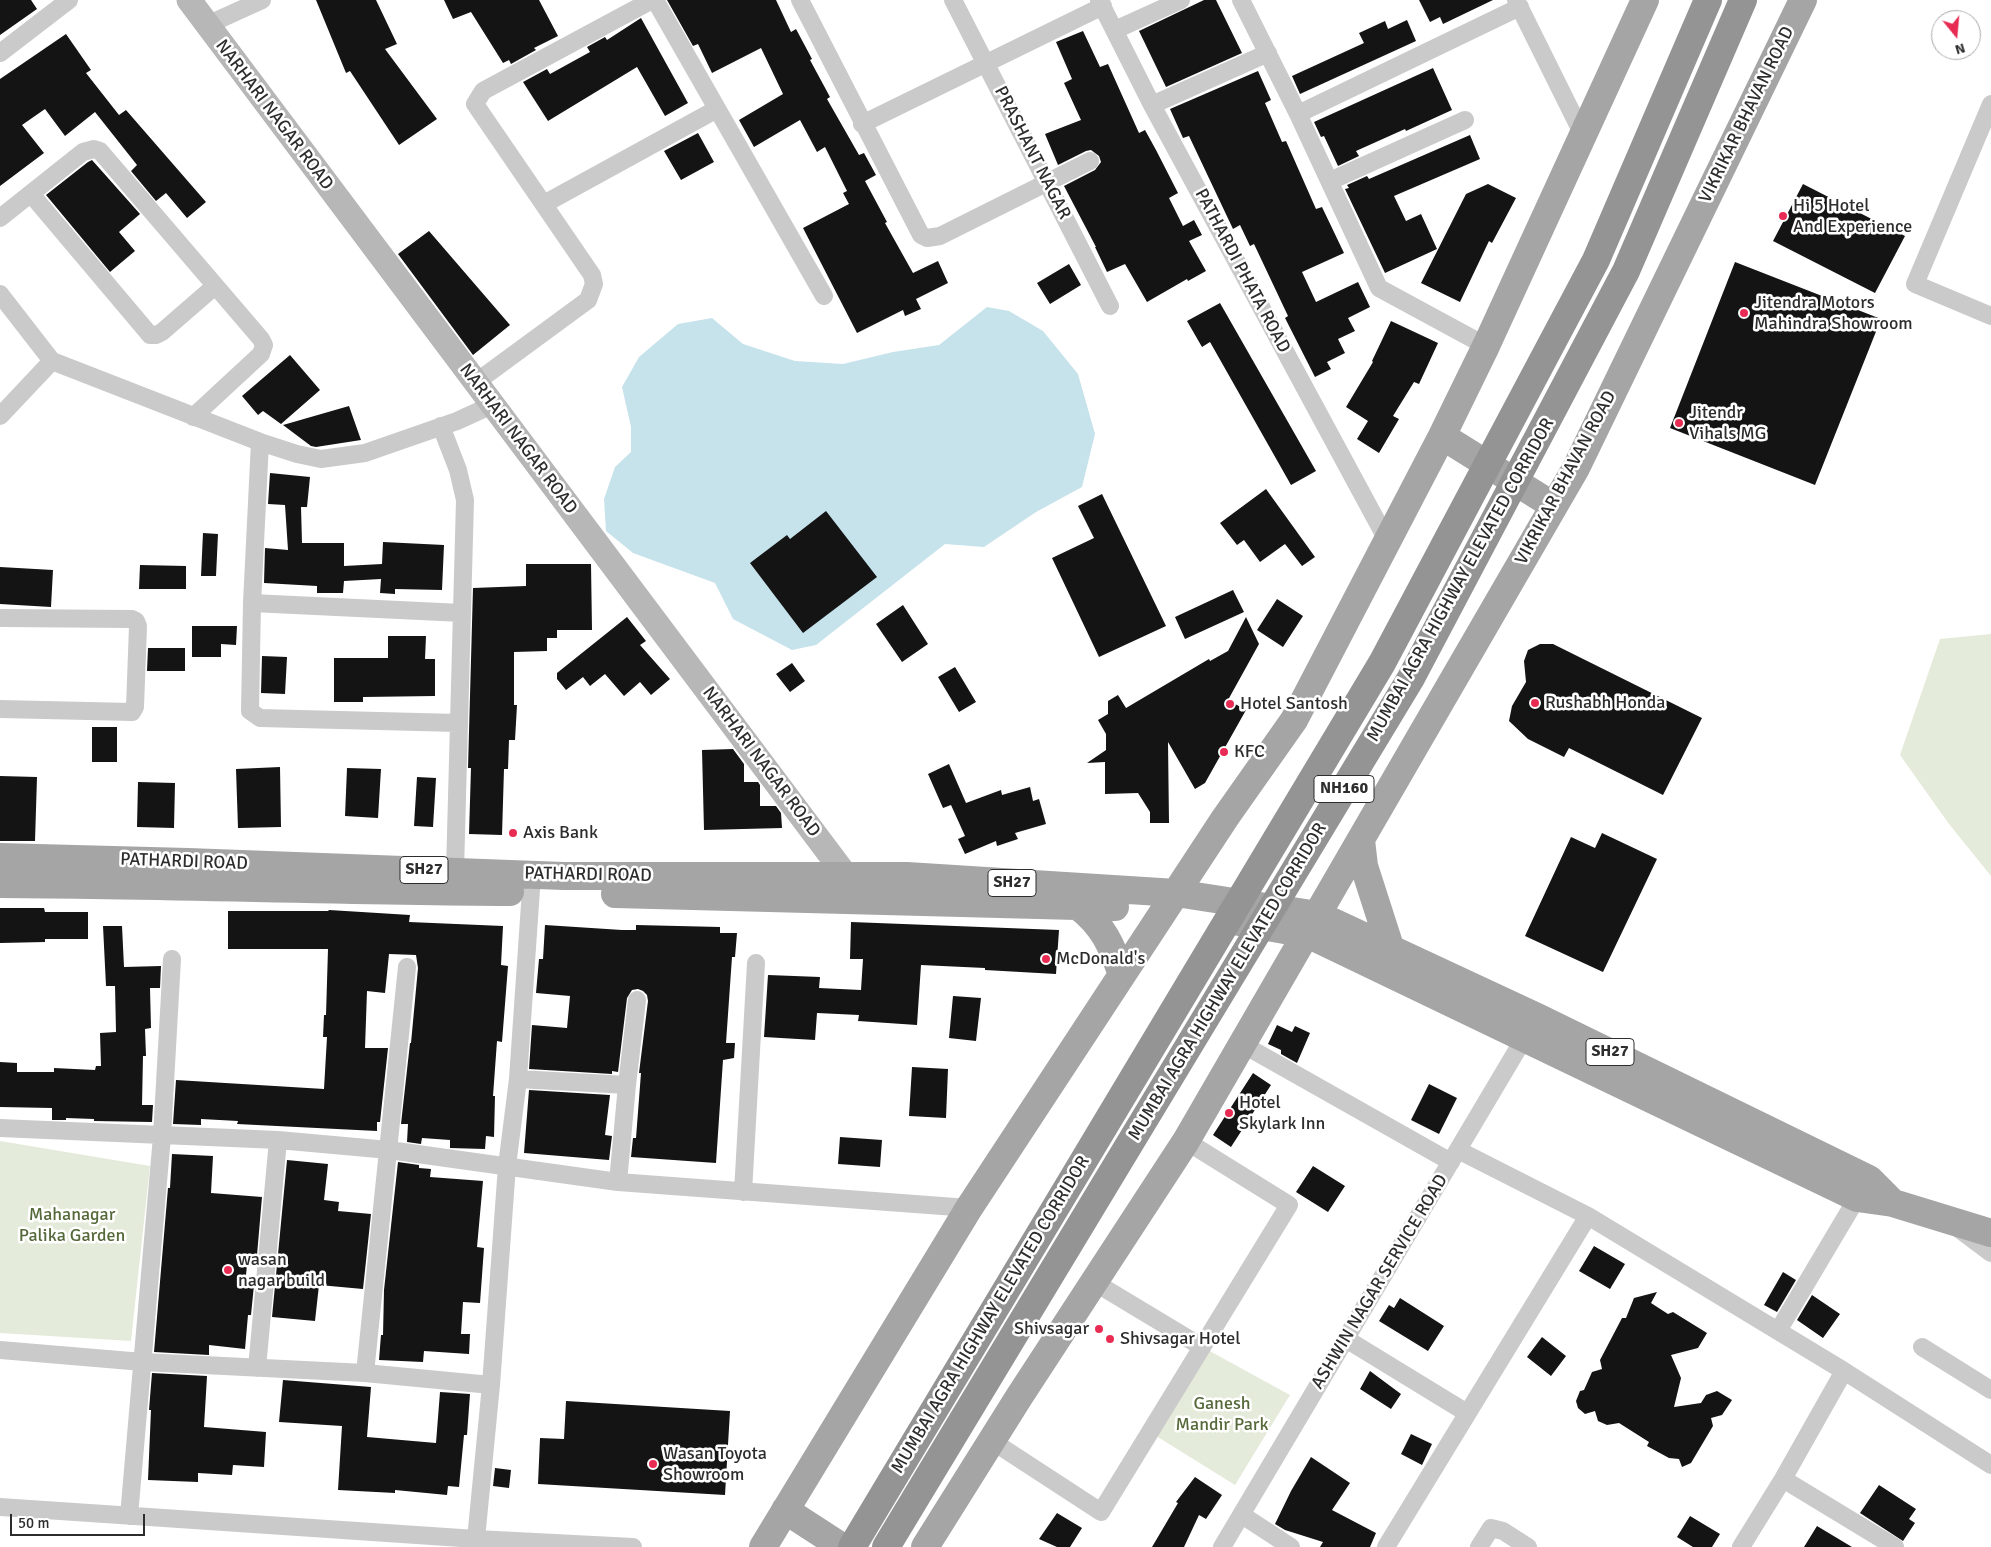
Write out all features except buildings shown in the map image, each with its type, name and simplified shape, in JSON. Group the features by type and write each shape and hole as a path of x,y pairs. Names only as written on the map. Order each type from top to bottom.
{"highway":[{"name":"MUMBAI AGRA HIGHWAY ELEVATED CORRIDOR","path":"852,1547 1382,663 1596,260 1708,0"},
{"name":"MUMBAI AGRA HIGHWAY ELEVATED CORRIDOR","path":"886,1547 1411,678 1626,271 1743,0"}],"main road":[{"path":"763,1547 969,1208 1225,818 1294,720 1442,436 1486,346 1645,0"},
{"name":"VIKRIKAR BHAVAN ROAD","path":"925,1547 1186,1141 1576,468 1803,0"},
{"path":"1442,436 1554,506"},
{"path":"1361,840 1364,866 1391,950"},
{"name":"PATHARDI ROAD","path":"0,857 455,872 531,883"},
{"name":"SH27","path":"850,889 907,876 1171,901 1312,925 1391,950 1531,1028 1869,1179 1894,1204 1991,1233"},
{"path":"0,884 188,885 363,891 531,883 850,889 1078,906 1171,901"},
{"path":"1078,906 1097,923 1104,933 1122,975"},
{"path":"1312,925 1531,1028 1857,1198 1894,1204"},
{"path":"785,1510 842,1547"}],"street":[{"path":"0,53 69,0"},
{"name":"NARHARI NAGAR ROAD","path":"189,0 492,405 850,889"},
{"path":"207,25 262,0"},
{"path":"475,383 588,300 594,284 592,275 475,104 484,91 654,0 824,296"},
{"path":"800,0 862,124 921,235 927,238 940,236 1090,161"},
{"name":"PRASHANT NAGAR","path":"953,0 1110,306"},
{"path":"1115,30 1181,0"},
{"path":"1241,0 1298,114 1379,288 1486,346"},
{"path":"862,124 986,63 1101,3"},
{"name":"PATHARDI PHATA ROAD","path":"1101,3 1152,105 1388,540"},
{"path":"1298,114 1518,4 1583,135"},
{"path":"1152,105 1268,53"},
{"path":"1991,104 1915,284 1991,316"},
{"path":"544,204 717,109"},
{"path":"1330,182 1465,120"},
{"path":"0,218 83,152 94,149 100,151 261,339 264,350 261,354 193,417"},
{"path":"31,194 150,334 156,335 162,332 215,286"},
{"path":"0,294 52,362 260,442 322,459 346,457 388,446 492,405"},
{"path":"0,416 52,362"},
{"path":"441,426 458,470 465,500 455,872"},
{"path":"260,442 252,603 250,711 260,718 458,724"},
{"path":"252,603 462,613"},
{"path":"0,618 132,619 136,621 138,626 136,707 132,712 0,709"},
{"path":"476,1539 491,1385 507,1166 518,1079 531,883"},
{"path":"129,1516 162,1136 172,959"},
{"path":"743,1192 756,963"},
{"path":"365,1373 407,967"},
{"path":"618,1182 637,1000"},
{"name":"ASHWIN NAGAR SERVICE ROAD","path":"1222,1547 1531,1028"},
{"path":"1242,1044 1455,1156 1588,1216 1844,1371 1991,1465"},
{"path":"518,1079 627,1085"},
{"path":"0,1128 278,1140 389,1150 618,1182 969,1208"},
{"path":"258,1368 278,1140"},
{"path":"992,1441 1101,1512 1289,1205 1186,1141"},
{"path":"1778,1331 1857,1198"},
{"path":"1386,1547 1588,1216"},
{"path":"1947,1220 1991,1253"},
{"path":"1094,1282 1202,1347"},
{"path":"1346,1339 1467,1413"},
{"path":"1922,1347 1991,1390"},
{"path":"0,1350 143,1362 365,1373 491,1385"},
{"path":"1741,1547 1783,1479 1844,1371"},
{"path":"1783,1479 1871,1541 1895,1547"},
{"path":"0,1507 476,1539 634,1547"},
{"path":"1242,1515 1291,1547"},
{"path":"1479,1547 1491,1528 1503,1531 1528,1547"}],"green space":[{"path":"1991,634 1991,876 1949,824 1900,755 1940,639"},
{"name":"Mahanagar Palika Garden","path":"0,1141 150,1166 131,1341 0,1333"},
{"name":"Ganesh Mandir Park","path":"1206,1349 1290,1395 1235,1485 1153,1434"}],"water":[{"path":"987,307 1009,311 1043,331 1078,374 1095,434 1082,487 1036,512 984,547 945,544 816,645 792,650 733,619 715,583 633,553 606,531 604,499 615,467 631,452 631,427 622,387 639,357 678,324 712,318 743,344 795,361 843,364 893,352 939,345"}],"place":[{"name":"Hi 5 Hotel And Experience","path":"1783,216"},
{"name":"Jitendra Motors Mahindra Showroom","path":"1744,313"},
{"name":"Jitendr Vihals MG","path":"1679,423"},
{"name":"Rushabh Honda","path":"1535,703"},
{"name":"Hotel Santosh","path":"1230,704"},
{"name":"KFC","path":"1224,752"},
{"name":"Axis Bank","path":"513,833"},
{"name":"McDonald's","path":"1046,959"},
{"name":"Hotel Skylark Inn","path":"1229,1113"},
{"name":"wasan nagar build","path":"228,1270"},
{"name":"Shivsagar","path":"1099,1329"},
{"name":"Shivsagar Hotel","path":"1110,1339"},
{"name":"Wasan Toyota Showroom","path":"653,1464"}]}
